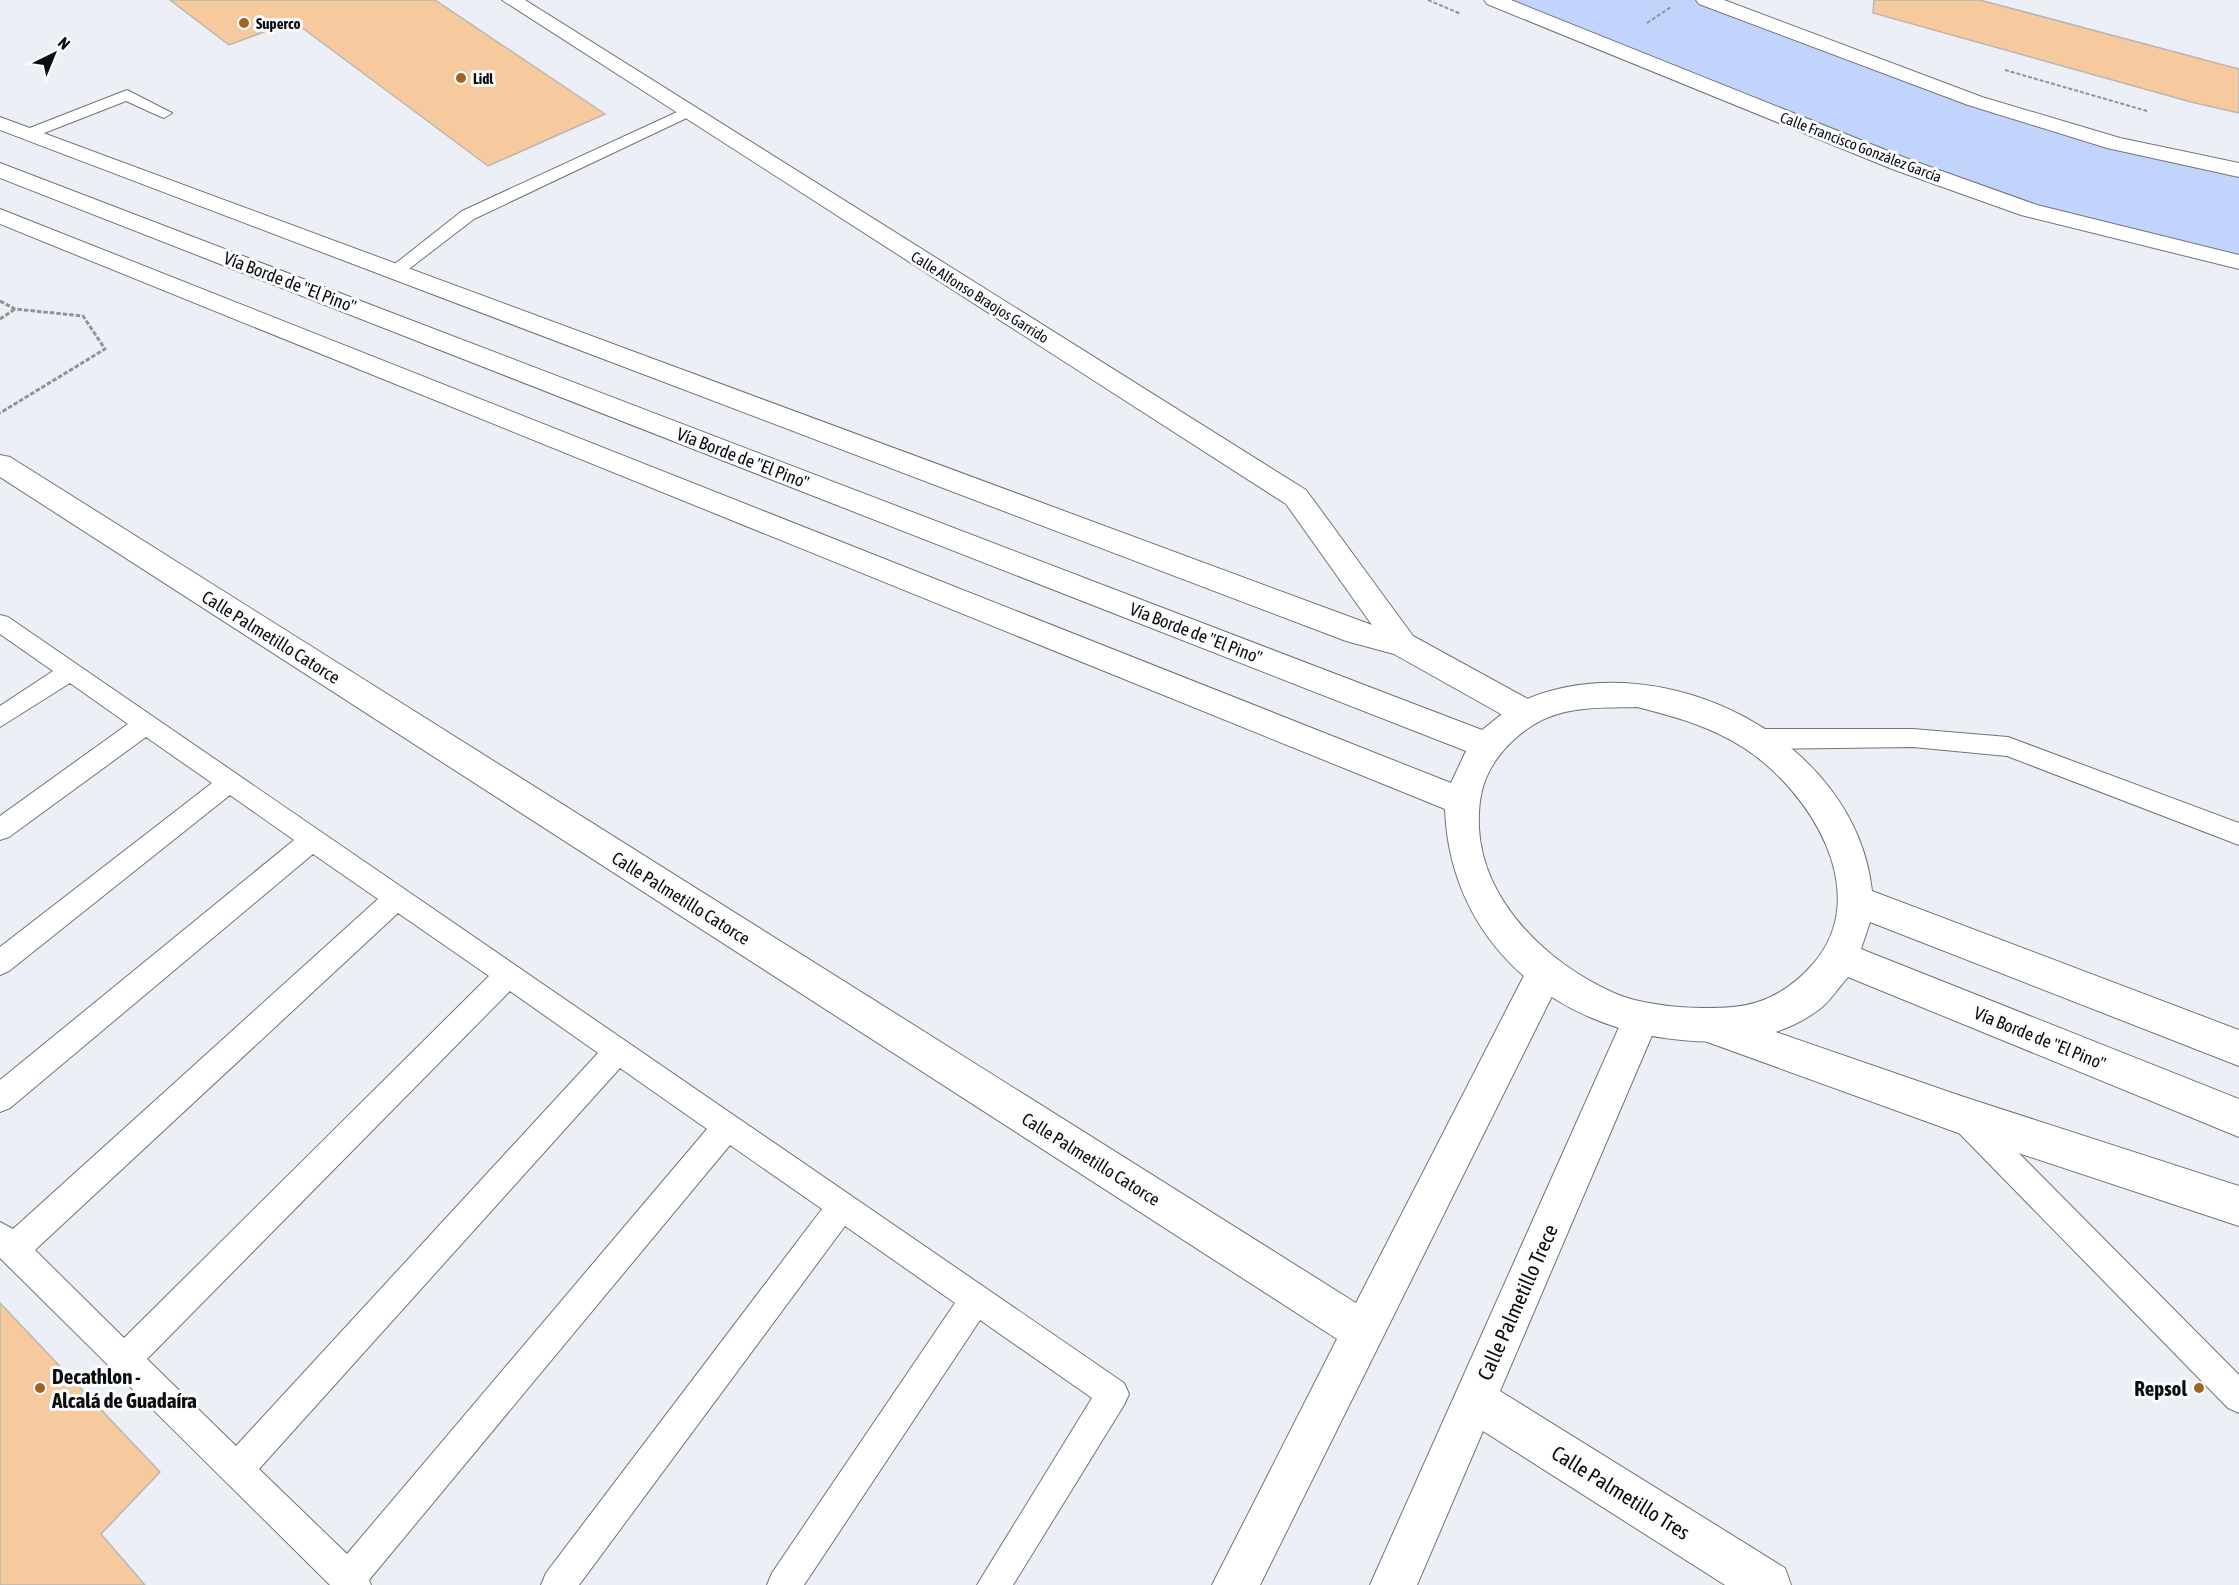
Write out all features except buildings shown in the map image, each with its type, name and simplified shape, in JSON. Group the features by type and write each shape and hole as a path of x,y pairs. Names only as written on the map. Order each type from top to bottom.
{"street":[{"name":"Calle Alfonso Braojos Garrido","path":"512,0 1296,498 1402,644"},
{"name":"Calle Francisco González García","path":"1494,0 1900,164 2029,210 2239,262"},
{"path":"1706,0 1975,101 2115,143 2239,170"},
{"path":"0,123 1357,633 1402,644 1526,713"},
{"name":"Vía Borde de \"El Pino\"","path":"0,170 1486,745"},
{"path":"0,216 1461,801"},
{"name":"Calle Palmetillo Catorce","path":"0,464 1362,1331"},
{"path":"1712,1027 1767,1017 1776,1013 1811,994 1842,958 1852,931 1856,901 1850,860 1833,819 1806,782 1756,739 1699,710 1637,695 1577,697 1526,713 1486,745 1470,771 1461,801 1461,844 1476,888 1504,933 1545,972 1590,999 1641,1019 1712,1027 1961,1115 2239,1206"},
{"path":"1856,901 2239,1048"},
{"name":"Vía Borde de \"El Pino\"","path":"1842,958 2239,1118"},
{"path":"1235,1585 1545,972"},
{"name":"Calle Palmetillo Trece","path":"1394,1585 1641,1019"},
{"name":"Calle Palmetillo Tres","path":"1474,1400 1768,1585"}],"lane":[{"path":"28,134 127,95 164,112"},
{"path":"395,271 468,215 688,112"},
{"path":"0,623 1113,1394 994,1585"},
{"path":"0,718 70,671"},
{"path":"0,830 146,724"},
{"path":"1756,739 1913,738 2008,747 2239,834"},
{"path":"0,963 230,782"},
{"path":"0,1098 313,839"},
{"path":"398,897 6,1243 351,1582 727,1126"},
{"path":"125,1359 508,975"},
{"path":"236,1470 618,1051"},
{"path":"1961,1115 2239,1397"},
{"path":"558,1585 842,1206"},
{"path":"784,1585 976,1299"}],"path":[{"path":"1642,26 1679,1"},
{"path":"1995,67 2150,112"},
{"path":"0,300 15,309 83,316 105,349 0,413"},
{"path":"0,319 15,309"}],"shaded area":[{"path":"1494,0 1707,0 1975,101 2239,170 2239,261 2029,210"}],"place":[{"name":"Superco","path":"244,23"},
{"name":"Lidl","path":"461,78"},
{"name":"Decathlon - Alcalá de Guadaíra","path":"40,1388"},
{"name":"Repsol","path":"2199,1388"}]}
